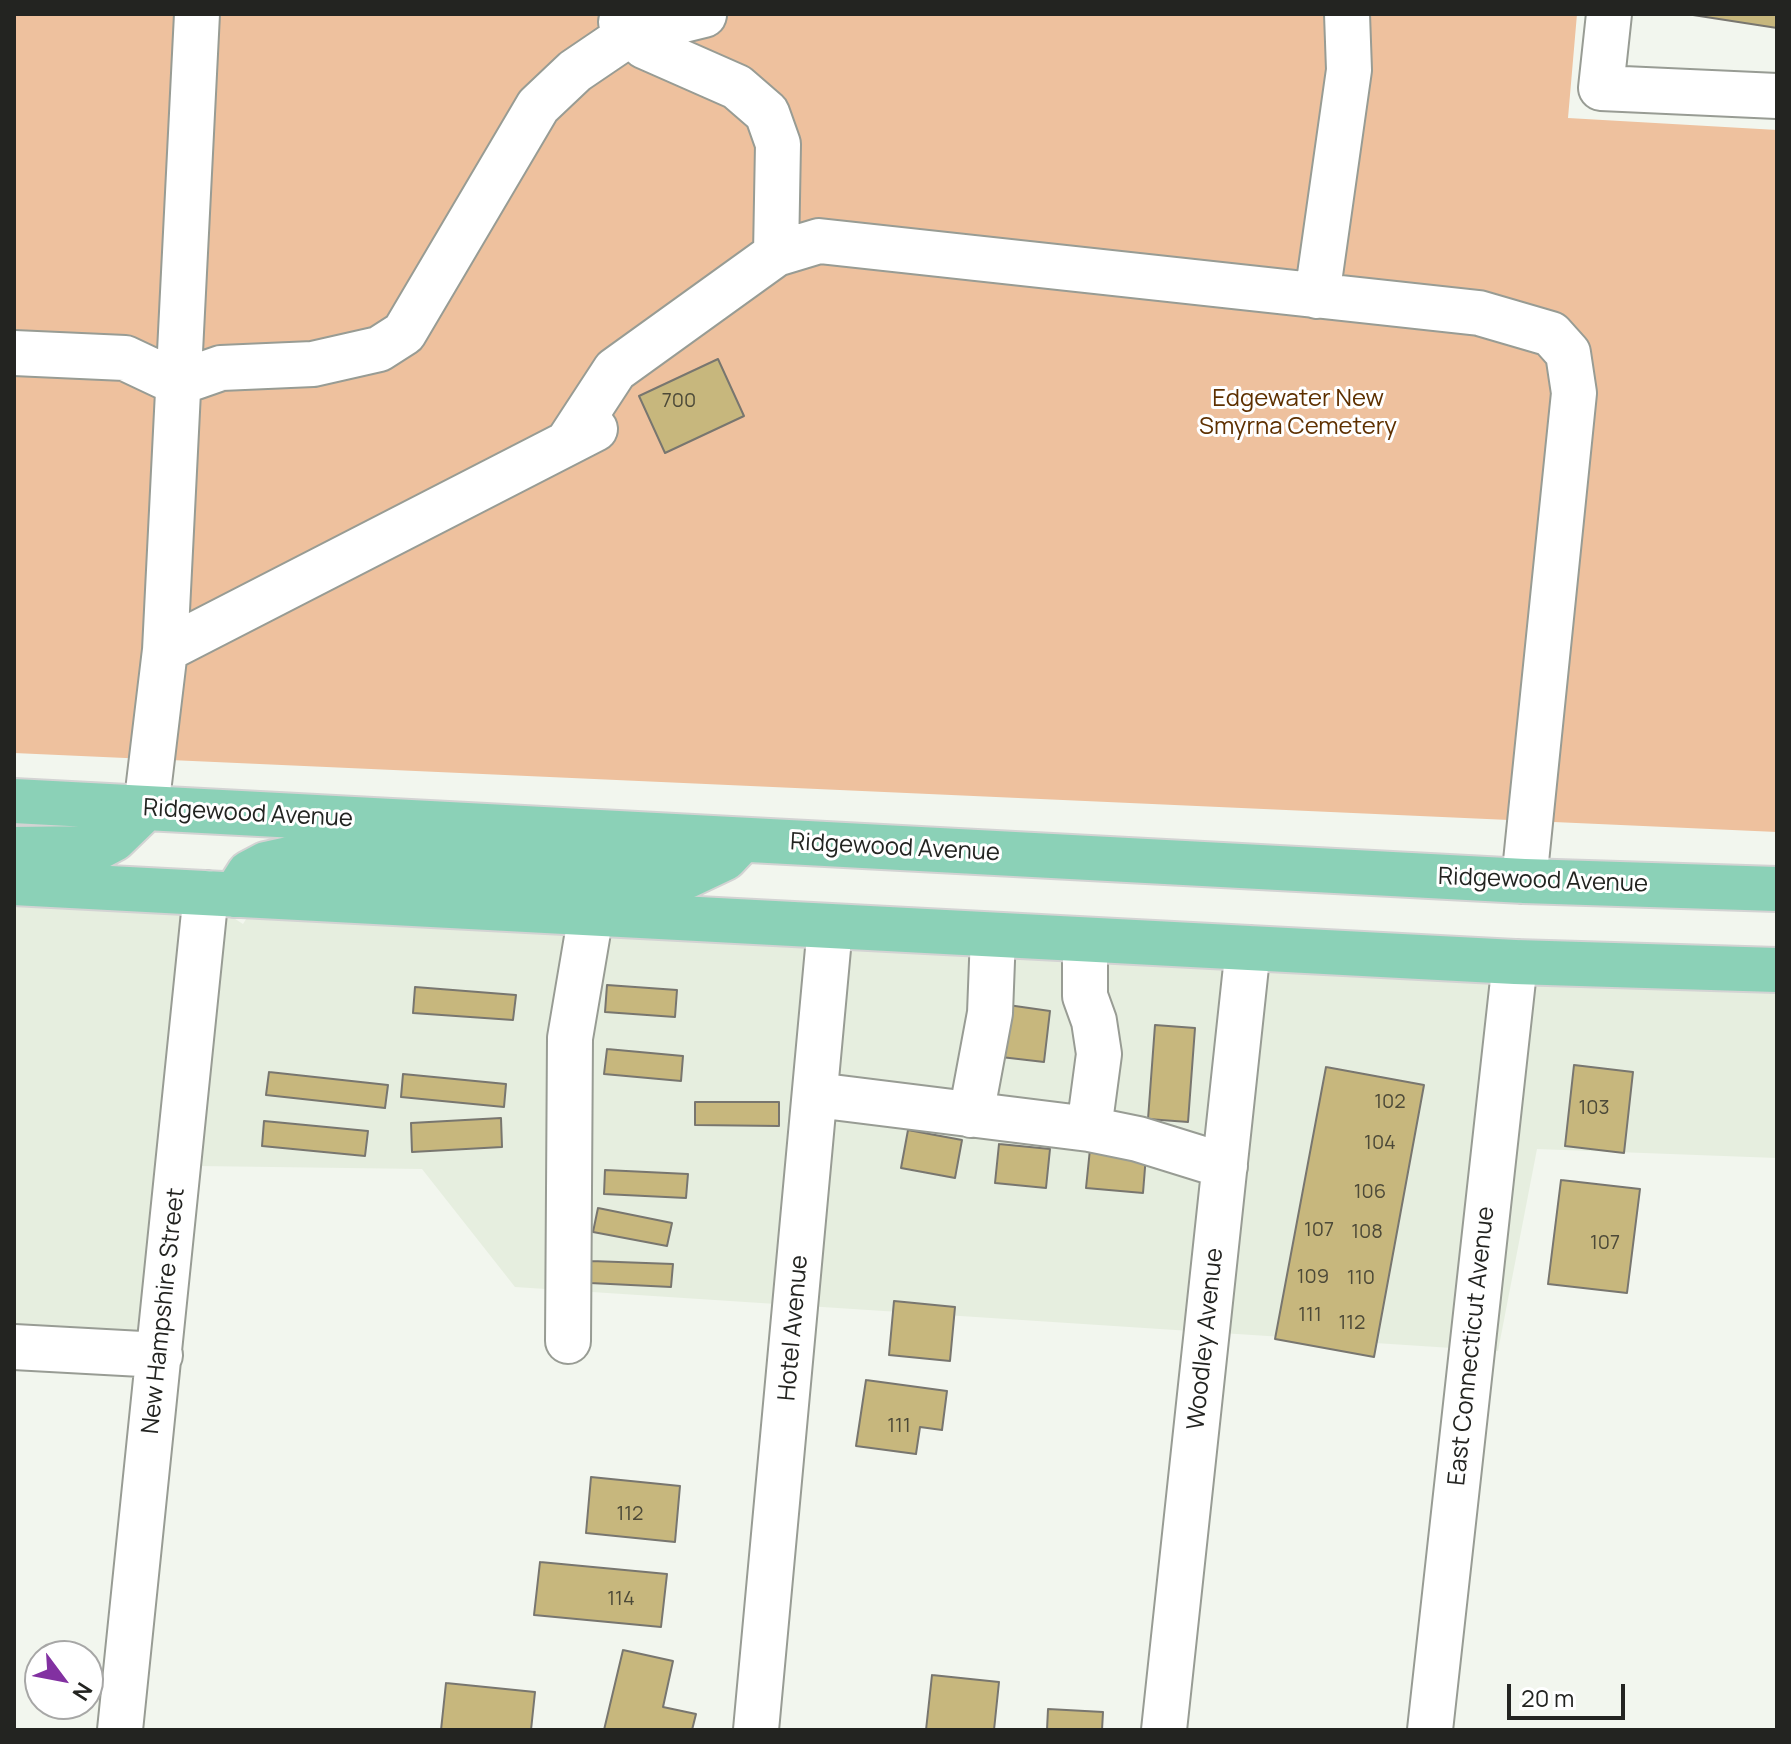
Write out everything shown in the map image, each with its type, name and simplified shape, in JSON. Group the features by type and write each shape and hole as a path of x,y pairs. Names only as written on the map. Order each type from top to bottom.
{"main road":[{"name":"Ridgewood Avenue","path":"14,801 1524,881 1777,889"},
{"path":"14,849 97,848 114,839 146,808"},
{"path":"220,894 266,864 289,859 687,876 725,858 742,840"},
{"path":"14,883 1515,962 1777,970"}],"street":[{"path":"146,808 165,650 197,14"},
{"path":"14,353 125,358 178,383 221,368 313,364 379,349 404,333 538,106 623,24 704,14 716,53 737,87"},
{"path":"1317,296 1349,70 1347,14"},
{"path":"1609,14 1601,88 1777,96"},
{"path":"623,24 644,46 737,87 767,113 778,144 776,254"},
{"path":"165,650 586,433 615,370 776,254 819,241 1479,313 1551,334 1568,353 1574,393 1524,881"},
{"name":"New Hampshire Street","path":"120,1730 160,1355 220,894"},
{"path":"568,1341 570,1038 591,914"},
{"name":"Hotel Avenue","path":"756,1730 830,927"},
{"path":"971,1115 990,1013 993,935"},
{"path":"1085,940 1085,996 1094,1021 1099,1054 1089,1129"},
{"name":"Woodley Avenue","path":"1164,1730 1248,948"},
{"name":"East Connecticut Avenue","path":"1430,1730 1515,962"},
{"path":"816,1095 1089,1129 1138,1139 1225,1166"},
{"path":"14,1347 160,1355"}],"shaded area":[{"path":"14,904 229,915 243,924 248,916 1777,991 1777,1158 1537,1149 1498,1351 515,1287 422,1169 198,1166 180,1349 14,1339"}],"green space":[{"name":"Edgewater New Smyrna Cemetery","path":"14,14 1577,14 1568,118 1777,130 1777,832 14,753"}],"building":[{"path":"1777,14 1777,28 1693,15"},
{"path":"718,359 744,416 665,453 639,396"},
{"path":"607,985 677,990 675,1017 605,1012"},
{"path":"415,987 516,995 513,1020 413,1013"},
{"path":"1008,1005 1050,1011 1044,1062 1001,1057"},
{"path":"1155,1025 1195,1028 1188,1122 1148,1119"},
{"path":"607,1049 683,1056 681,1081 604,1074"},
{"path":"1574,1065 1633,1072 1624,1153 1565,1146"},
{"path":"1326,1067 1424,1085 1374,1357 1275,1339"},
{"path":"269,1072 388,1085 385,1108 266,1095"},
{"path":"403,1074 506,1084 504,1107 401,1097"},
{"path":"695,1102 779,1102 779,1126 695,1125"},
{"path":"501,1118 502,1147 412,1152 411,1123"},
{"path":"264,1121 368,1131 365,1156 262,1146"},
{"path":"908,1130 962,1140 955,1178 901,1168"},
{"path":"999,1144 1050,1149 1046,1188 995,1183"},
{"path":"1090,1149 1146,1155 1143,1193 1086,1188"},
{"path":"605,1170 688,1174 686,1198 604,1194"},
{"path":"1561,1180 1640,1189 1627,1293 1548,1284"},
{"path":"598,1208 672,1223 667,1246 593,1232"},
{"path":"591,1261 673,1264 671,1287 590,1283"},
{"path":"894,1301 955,1307 950,1361 889,1355"},
{"path":"866,1380 947,1391 942,1430 920,1427 916,1454 856,1446"},
{"path":"591,1477 680,1486 675,1542 586,1533"},
{"path":"540,1562 667,1574 661,1627 534,1615"},
{"path":"623,1650 673,1661 663,1707 696,1714 692,1730 604,1730"},
{"path":"932,1675 999,1682 994,1730 926,1730"},
{"path":"446,1683 535,1692 531,1730 441,1730"},
{"path":"1048,1709 1103,1712 1102,1730 1047,1730"}]}
